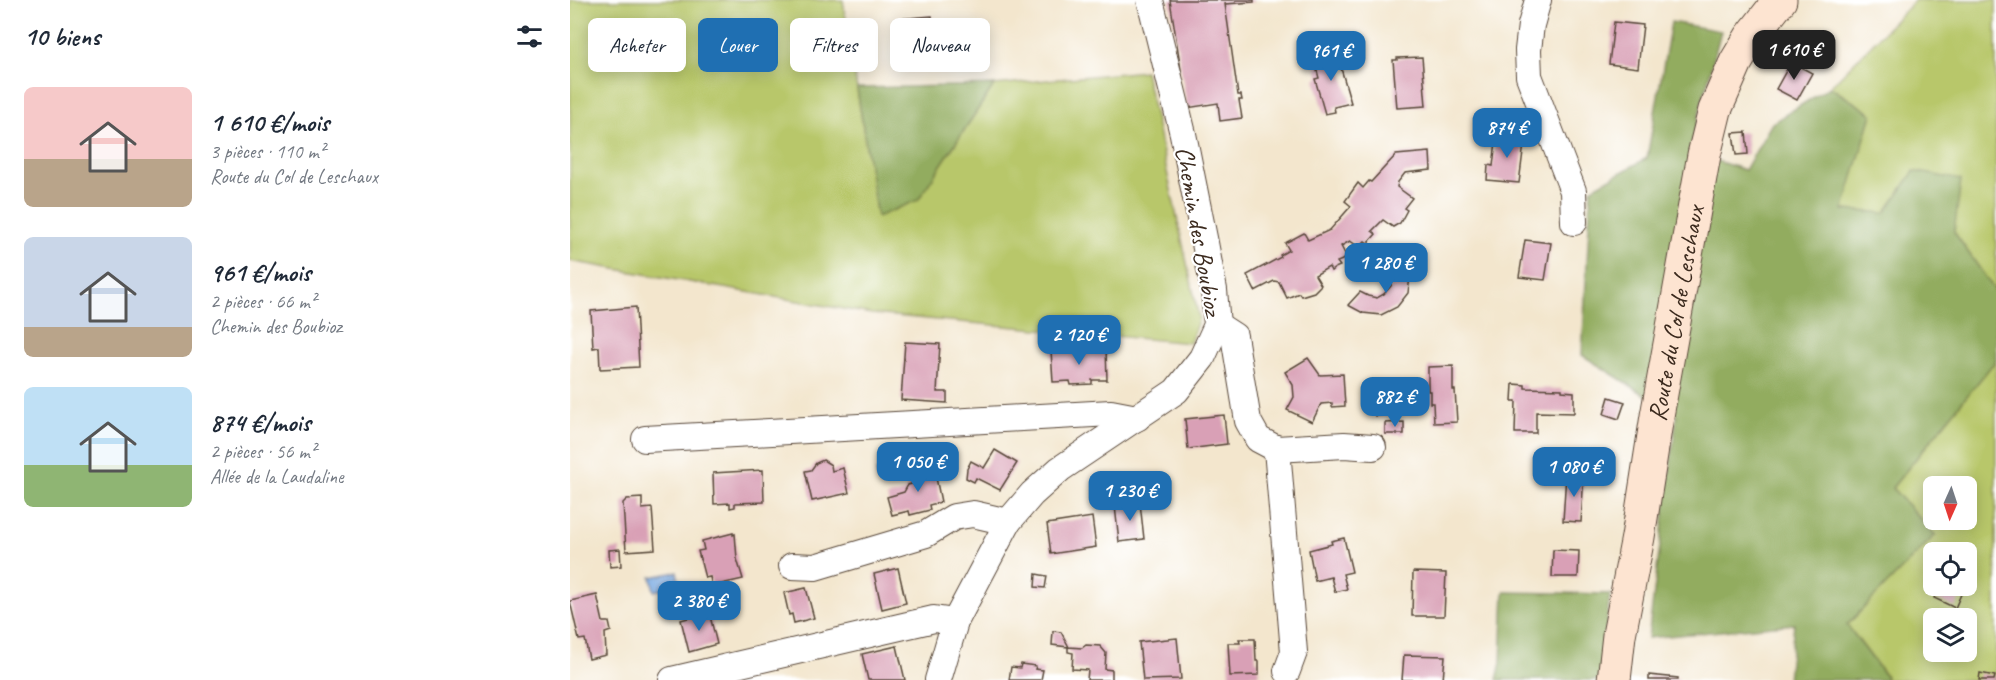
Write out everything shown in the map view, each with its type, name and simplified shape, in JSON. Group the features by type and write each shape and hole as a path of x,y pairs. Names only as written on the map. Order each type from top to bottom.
{"main road":[{"name":"Route du Col de Leschaux","path":"1614,680 1619,635 1704,155 1715,110 1736,62 1751,37 1780,0"}],"street":[{"name":"Chemin des Boubioz","path":"938,680 955,622 1008,522 1032,494 1060,469 1176,391 1202,358 1217,325 1214,290 1183,134 1150,0"},
{"path":"1538,0 1531,25 1528,50 1529,76 1573,191 1574,222"},
{"path":"1217,325 1234,336 1248,421 1258,439 1277,449 1344,445 1373,447"},
{"path":"645,439 1111,413 1137,418"},
{"path":"1277,449 1294,652 1287,671"},
{"path":"792,566 815,567 927,534 954,517 973,513 1008,522"},
{"path":"672,680 934,619 955,622"}],"green space":[{"path":"570,0 843,0 846,18 790,18 790,72 854,72 877,217 918,200 994,85 1145,71 1199,318 1190,343 872,314 570,261"},
{"path":"1915,0 1996,0 1996,292 1954,232 1885,213 1842,210 1872,114 1830,87"},
{"path":"1671,22 1721,31 1689,152 1745,170 1772,123 1830,87 1872,114 1843,210 1885,213 1914,171 1961,180 1954,232 1996,292 1996,360 1892,488 1923,522 1923,530 1930,530 1935,535 1928,542 1923,542 1923,547 1847,625 1886,677 1884,680 1788,680 1794,624 1648,638 1677,415 1582,355 1591,189 1647,158"},
{"path":"994,85 918,200 877,217 857,88"},
{"path":"1996,360 1996,680 1884,680 1886,676 1847,625 1923,547 1923,596 1977,596 1977,542 1928,542 1935,535 1930,530 1977,530 1977,476 1923,476 1923,522 1892,488"},
{"path":"1504,592 1610,594 1600,680 1497,680 1501,662"}],"water":[{"path":"904,465 906,475 878,481 876,471"},
{"path":"677,572 680,586 654,591 651,577"}],"building":[{"path":"1170,0 1254,0 1254,2 1225,4 1238,95 1241,95 1242,100 1239,100 1242,118 1220,121 1218,103 1187,108"},
{"path":"932,16 932,18 909,18"},
{"path":"1614,22 1643,25 1638,68 1609,64"},
{"path":"1336,51 1351,103 1334,107 1335,112 1325,114 1315,79 1319,78 1313,56"},
{"path":"1422,57 1426,106 1397,108 1393,60"},
{"path":"1791,62 1812,73 1797,100 1776,89"},
{"path":"1746,132 1748,154 1736,155 1733,133"},
{"path":"1497,133 1525,136 1519,183 1487,180 1488,165 1493,166"},
{"path":"1430,152 1431,170 1405,173 1398,182 1397,187 1412,198 1404,208 1407,210 1400,223 1393,227 1383,220 1372,231 1376,234 1368,243 1365,241 1359,247 1350,241 1341,246 1347,258 1337,262 1340,266 1331,271 1329,267 1315,275 1321,285 1314,292 1301,296 1299,293 1287,298 1279,282 1274,281 1255,291 1247,275 1281,257 1280,255 1289,250 1285,243 1304,233 1308,240 1330,230 1351,206 1345,201 1358,183 1363,188 1396,155"},
{"path":"1525,240 1551,243 1545,280 1519,277"},
{"path":"1406,260 1410,276 1408,293 1397,307 1381,315 1363,313 1348,305 1360,292 1377,298 1384,294 1391,286 1390,268"},
{"path":"636,307 639,367 600,369 599,347 593,348 591,311"},
{"path":"905,342 940,344 937,392 947,392 947,403 901,400"},
{"path":"1106,349 1107,380 1092,380 1092,384 1071,385 1070,381 1053,382 1051,350"},
{"path":"1308,358 1320,375 1343,374 1345,406 1332,407 1332,403 1321,404 1312,422 1287,410 1294,397 1293,385 1285,372"},
{"path":"1453,366 1457,422 1434,423 1433,403 1430,403 1430,391 1428,391 1428,367"},
{"path":"1513,384 1525,385 1525,388 1562,389 1562,391 1574,392 1574,413 1536,412 1536,433 1515,433 1516,401 1512,401"},
{"path":"1399,389 1400,414 1375,416 1373,390"},
{"path":"1609,397 1625,402 1619,419 1604,414"},
{"path":"1224,415 1227,444 1188,449 1185,419"},
{"path":"1404,422 1404,434 1385,434 1385,423"},
{"path":"995,450 1017,463 1000,490 976,478 974,482 966,478 971,461 984,468"},
{"path":"932,458 941,502 929,505 930,510 910,515 909,511 892,515 887,497 904,492 908,485 918,482 922,475 920,459"},
{"path":"823,460 831,465 832,471 843,468 849,493 812,501 805,471 811,470 816,463"},
{"path":"763,470 764,502 735,503 735,507 730,508 730,503 714,504 713,473"},
{"path":"1566,474 1584,475 1581,522 1563,521"},
{"path":"642,498 642,509 652,508 655,549 626,551 623,503 627,499"},
{"path":"1140,503 1144,539 1119,542 1115,506"},
{"path":"1092,517 1096,547 1051,554 1047,524"},
{"path":"733,533 743,579 712,586 710,577 705,578 698,551 704,550 702,541"},
{"path":"1344,538 1352,572 1343,574 1347,589 1335,592 1331,577 1315,581 1309,550"},
{"path":"620,549 621,566 610,567 609,550"},
{"path":"1553,550 1579,551 1578,577 1552,577"},
{"path":"898,568 906,603 882,609 874,574"},
{"path":"1413,572 1446,573 1444,616 1412,616"},
{"path":"1036,574 1047,576 1045,588 1035,587"},
{"path":"806,588 814,618 794,623 792,614 789,615 784,593"},
{"path":"597,595 603,622 609,622 611,631 605,633 606,655 589,659 585,639 579,640 570,601"},
{"path":"1935,596 1960,596 1955,608 1934,598"},
{"path":"709,612 717,644 689,652 681,620"},
{"path":"1053,631 1061,632 1069,647 1100,646 1106,653 1105,669 1112,670 1112,680 1087,680 1088,670 1072,669 1073,653 1068,652 1068,647 1052,645"},
{"path":"1177,638 1181,679 1143,680 1139,642"},
{"path":"1239,639 1255,639 1259,675 1230,676 1228,643 1240,643"},
{"path":"897,646 905,680 868,680 862,654"},
{"path":"1404,655 1445,656 1443,680 1402,680"},
{"path":"1021,664 1036,666 1035,669 1043,670 1041,680 1009,680 1011,667 1020,668"},
{"path":"1980,673 1995,676 1994,680 1979,680"},
{"path":"1649,675 1678,678 1678,680 1649,680"}]}
